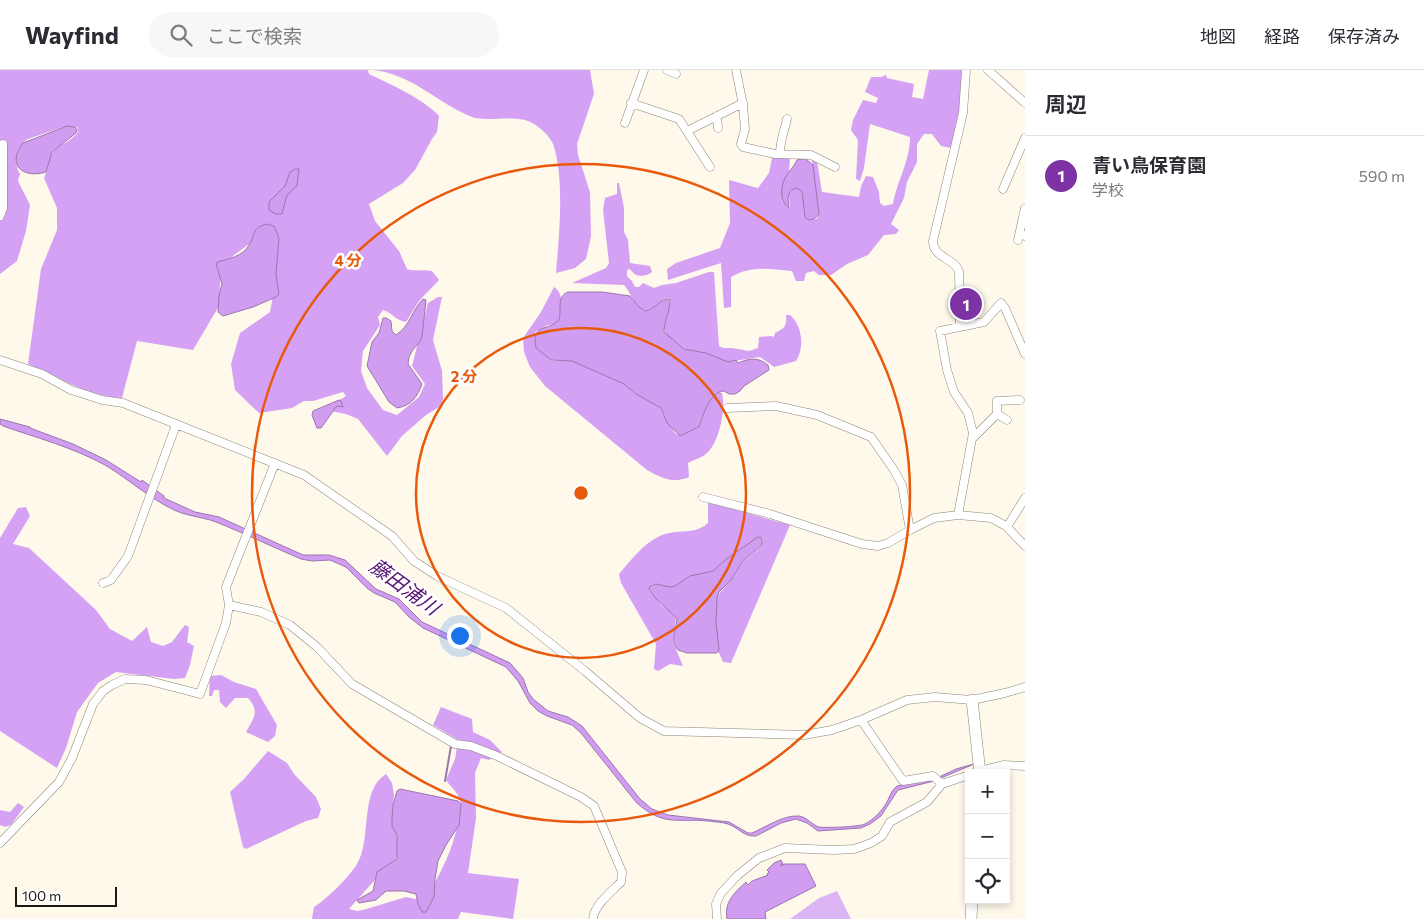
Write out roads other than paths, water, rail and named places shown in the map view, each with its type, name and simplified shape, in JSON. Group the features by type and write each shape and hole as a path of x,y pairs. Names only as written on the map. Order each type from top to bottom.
{"street":[{"path":"625,123 644,70"},
{"path":"667,70 676,74"},
{"path":"736,70 743,103 745,129 741,144 743,147 775,154 811,155 835,167"},
{"path":"960,328 959,271 956,265 936,252 933,247 933,241 963,113 966,70"},
{"path":"988,70 1025,103"},
{"path":"632,103 679,119 710,167"},
{"path":"687,131 743,103"},
{"path":"717,116 718,128"},
{"path":"780,154 780,141 787,119"},
{"path":"1003,189 1025,138"},
{"path":"0,216 3,208 3,144"},
{"path":"1022,237 1025,208"},
{"path":"958,515 973,434 968,413 954,392 947,370 940,331 984,322 1000,303 1006,308 1025,354"},
{"path":"0,360 42,374 71,390 102,400 123,404 304,475 392,536 414,561 437,576 506,608 640,718 664,731 804,734 832,730 907,700 935,697 972,700 1025,687"},
{"path":"972,438 997,414 997,401 1020,400"},
{"path":"727,408 776,406 817,415 871,437 902,485 910,530"},
{"path":"997,414 1007,420"},
{"path":"104,583 111,580 128,556 176,424"},
{"path":"0,843 59,782 72,758 93,704 103,691 125,680 146,680 200,694 226,623 229,605 226,587 275,463"},
{"path":"704,497 770,514 862,544 878,546 888,543 934,518 958,515 990,518 1007,527 1025,546"},
{"path":"1007,527 1025,498"},
{"path":"229,605 261,612 290,625 317,647 352,684 455,744 471,746 497,756 581,797 594,806 622,872 621,882 603,900 593,915 593,919"},
{"path":"972,700 976,769"},
{"path":"861,720 903,780 938,780 965,775"},
{"path":"990,769 1003,765 1025,766"},
{"path":"717,919 716,904 720,893 738,875 760,858 785,848 854,849 871,843 882,836 890,822 927,802 938,780"},
{"path":"971,919 972,904"}],"waterway":[{"path":"445,781 451,746"}],"place":[{"name":"青い鳥保育園","path":"966,304"}],"water label":[{"name":"藤田浦川","path":"405,586"}]}
